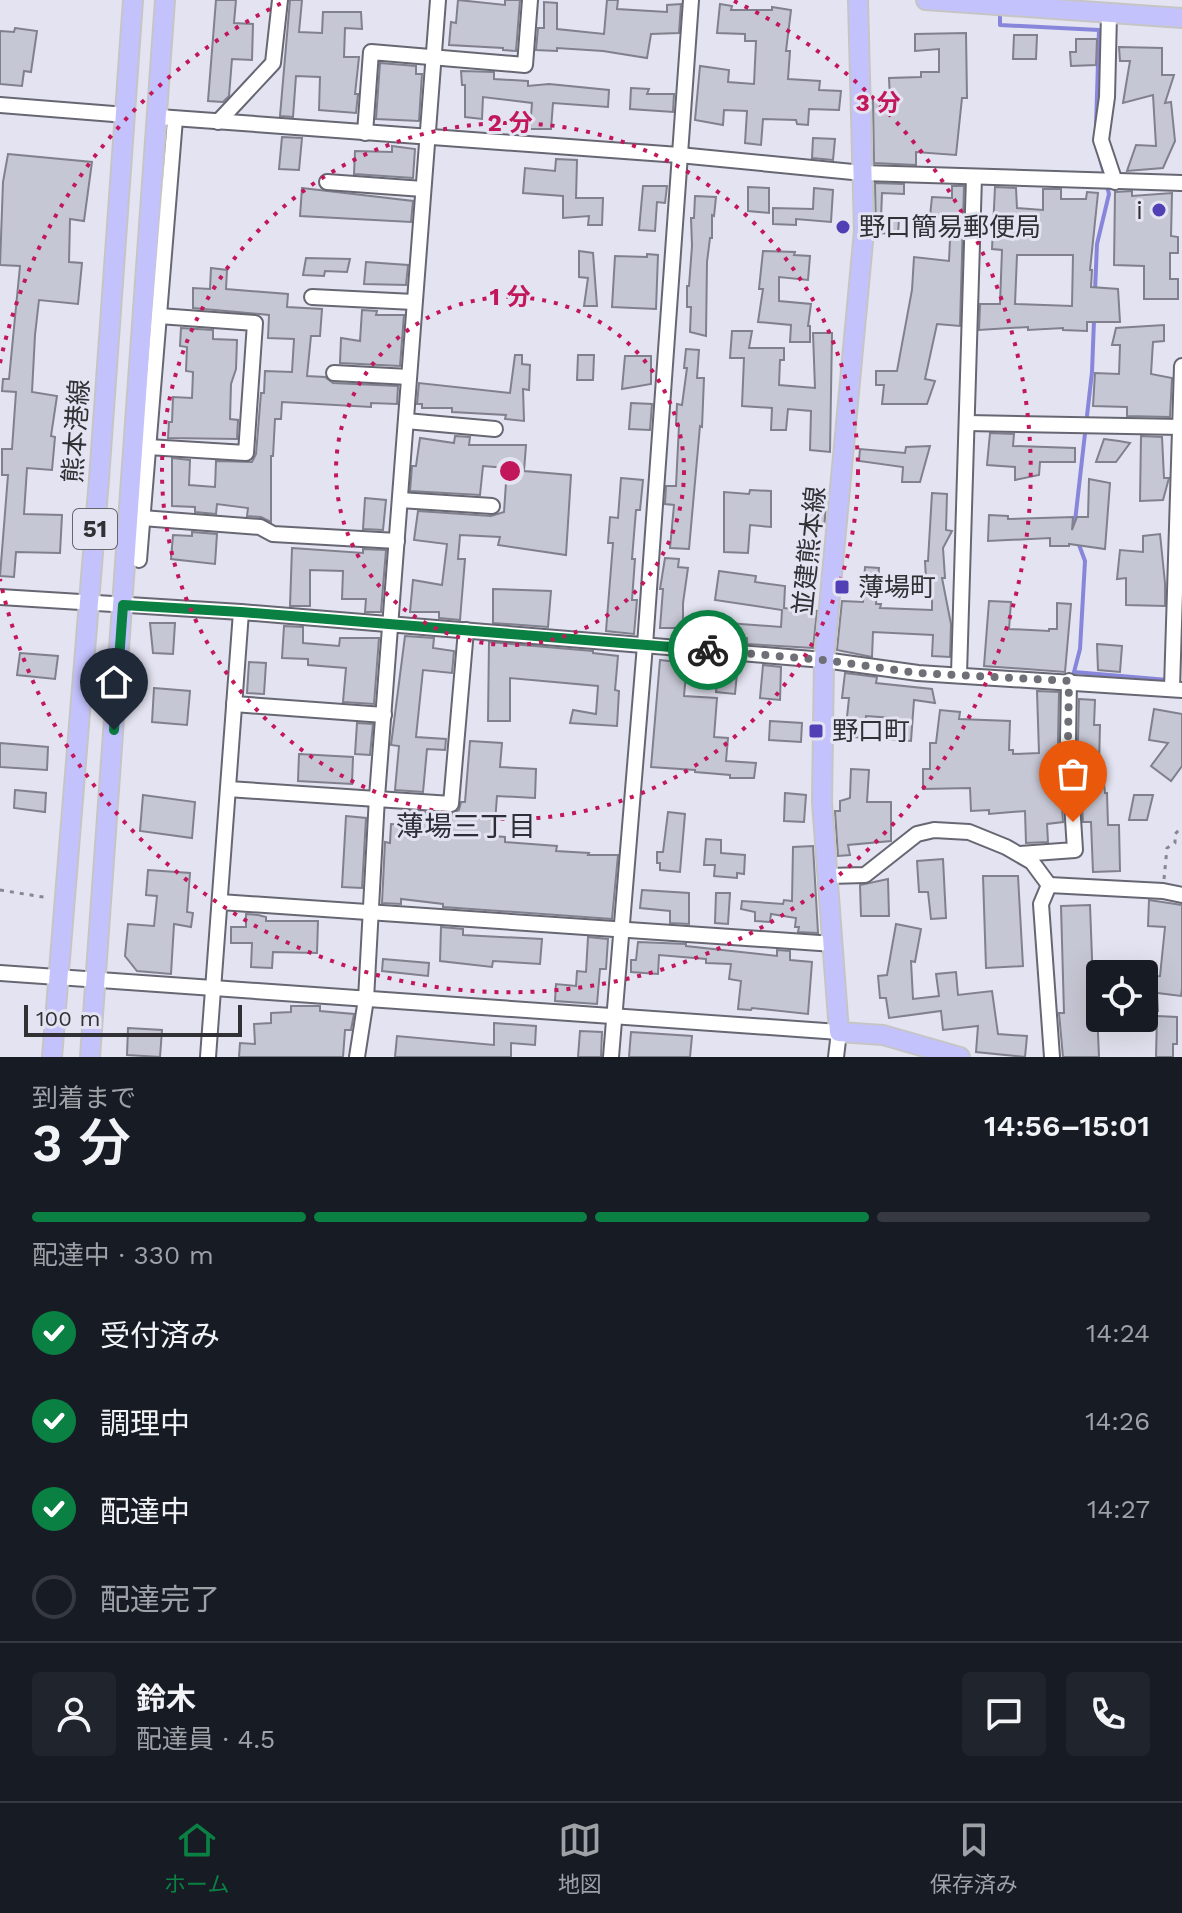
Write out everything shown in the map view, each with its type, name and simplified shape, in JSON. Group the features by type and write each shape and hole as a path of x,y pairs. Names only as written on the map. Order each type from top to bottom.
{"main road":[{"name":"熊本港線","path":"52,1057 133,0"},
{"name":"51","path":"90,1057 123,605 167,118 165,0"},
{"name":"並建熊本線","path":"839,1032 822,802 824,660 864,231 858,0"},
{"path":"926,0 1005,2 1109,14 1182,18"},
{"path":"839,1032 883,1035 960,1057"}],"street":[{"path":"218,122 273,63 280,0"},
{"path":"357,1057 366,999 377,797 438,0"},
{"path":"365,133 371,52 525,65 530,0"},
{"path":"611,1057 645,645 691,0"},
{"path":"1109,14 1107,97 1101,140 1115,182"},
{"path":"0,105 126,115"},
{"path":"139,560 159,316 167,118 679,155 863,173 1182,183"},
{"path":"959,674 974,177"},
{"path":"327,182 423,189"},
{"path":"312,297 414,302"},
{"path":"148,447 246,453 255,323 159,316"},
{"path":"0,597 466,630 824,660 918,673 1177,689 1182,366"},
{"path":"334,373 409,377"},
{"path":"406,421 495,429"},
{"path":"967,423 1181,427"},
{"path":"400,500 492,506"},
{"path":"142,518 260,527 273,534 397,541"},
{"path":"208,1057 241,612"},
{"path":"228,789 451,804 466,630"},
{"path":"1019,854 1075,850 1068,740 1069,681"},
{"path":"234,704 384,715"},
{"path":"829,876 865,875 917,834 934,830 969,832 1019,854 1032,862 1049,885"},
{"path":"1049,885 1163,891 1182,895"},
{"path":"1049,885 1041,904 1052,1057"},
{"path":"220,902 834,944"},
{"path":"0,973 839,1032 836,1057"}],"path":[{"path":"1163,891 1167,848 1175,843 1175,834 1182,827"},
{"path":"0,890 64,901"}],"building":[{"path":"216,0 236,0 234,23 253,24 252,60 232,59 229,96 223,102 208,101"},
{"path":"290,0 302,0 299,32 322,33 323,12 361,12 362,29 345,28 344,57 359,57 356,113 319,110 320,77 296,76 293,117 280,116"},
{"path":"458,0 505,5 505,0 520,0 516,51 449,45 451,22 456,23"},
{"path":"607,0 618,0 617,9 667,12 667,5 681,4 679,33 651,34 647,58 603,51 536,50 538,28 544,28 544,2 557,3 557,29 604,34"},
{"path":"720,4 732,6 731,10 772,10 772,7 791,10 786,51 790,51 788,79 820,81 819,90 841,91 839,110 809,109 808,125 797,124 796,120 763,119 761,145 745,143 747,111 724,110 723,125 695,120 700,66 729,70 728,82 754,84 756,41 745,41 745,34 717,33"},
{"path":"15,28 37,31 31,72 24,71 22,86 0,84 0,31 14,32"},
{"path":"966,33 967,98 962,98 956,155 916,152 916,165 874,163 873,100 890,100 889,78 921,77 921,72 939,72 939,49 915,51 915,34"},
{"path":"1014,35 1037,35 1036,59 1013,59"},
{"path":"1076,39 1097,39 1096,65 1071,66 1070,52 1076,52"},
{"path":"1119,47 1162,48 1162,75 1174,75 1165,103 1171,102 1175,141 1163,168 1127,171 1136,145 1156,146 1153,95 1123,103 1130,61 1120,61"},
{"path":"380,63 416,66 416,74 422,74 419,121 376,119"},
{"path":"461,71 494,72 494,79 528,81 528,86 549,84 609,90 608,107 553,103 551,129 530,129 532,103 483,97 482,119 465,117 465,85 462,85"},
{"path":"631,88 649,89 647,94 674,94 673,112 630,109"},
{"path":"282,137 302,138 299,170 279,169"},
{"path":"813,138 835,139 833,160 812,158"},
{"path":"392,146 415,149 413,178 354,174 355,151 392,152"},
{"path":"8,154 92,162 84,221 70,219 69,262 82,263 78,304 39,300 35,335 32,392 57,396 51,436 55,437 52,470 27,468 24,514 62,515 60,553 16,552 14,577 0,576 8,475 2,475 2,449 12,449 16,392 2,391 3,379 9,379 20,266 0,265 3,182"},
{"path":"556,159 577,160 576,198 603,198 602,225 588,225 589,216 563,218 563,196 523,193 525,168 555,171"},
{"path":"875,183 904,184 904,194 882,193 881,218 899,219 898,234 876,233"},
{"path":"643,186 667,186 665,203 657,202 655,231 639,230"},
{"path":"952,186 964,186 960,326 937,324 925,379 935,381 927,404 882,404 884,385 876,385 876,371 897,371 912,290 914,257 949,261 951,218 930,216 932,197 952,198"},
{"path":"748,187 769,188 769,213 748,211"},
{"path":"995,187 1016,188 1017,208 1043,210 1043,189 1061,189 1061,199 1086,199 1087,192 1098,193 1091,287 1118,289 1120,322 1087,322 1087,331 1063,328 1028,330 1028,327 979,330 980,304 1000,304 1002,250 992,249","holes":["1017,255 1073,255 1072,306 1015,304"]},
{"path":"302,188 413,201 411,222 300,216"},
{"path":"814,188 833,190 831,222 796,219 796,225 773,224 773,208 813,209"},
{"path":"1132,191 1132,196 1172,193 1171,236 1178,237 1178,253 1170,253 1170,279 1178,279 1178,299 1144,299 1144,266 1114,265 1115,192"},
{"path":"695,196 716,197 707,262 706,336 690,332 691,307 687,307 691,218 694,218"},
{"path":"579,251 593,253 597,306 584,306 588,278 579,277"},
{"path":"763,251 810,256 808,280 779,277 779,301 811,304 808,326 810,342 790,342 791,325 758,322 763,289 759,289"},
{"path":"647,254 658,255 656,309 612,307 615,256 647,257"},
{"path":"306,258 350,259 347,272 325,271 324,276 303,275"},
{"path":"366,262 408,265 406,285 364,284"},
{"path":"211,268 227,270 226,289 288,294 287,307 322,309 320,336 311,336 307,376 325,377 333,383 398,386 397,404 371,403 371,407 282,402 281,419 275,419 271,456 271,522 261,517 247,516 248,508 217,504 216,514 195,512 195,507 172,506 172,458 190,460 189,485 215,487 216,461 252,462 256,454 265,371 292,372 294,339 268,338 269,315 193,308 193,288 210,289"},
{"path":"362,310 377,311 376,315 404,315 400,366 340,363 341,338 360,341"},
{"path":"1164,325 1164,341 1153,342 1151,374 1172,378 1170,417 1127,416 1127,407 1093,406 1095,373 1119,374 1120,345 1112,345 1116,328"},
{"path":"181,328 213,330 213,339 237,340 230,419 238,420 237,439 168,438 173,397 192,398 193,372 186,371 187,347 180,346"},
{"path":"732,331 752,331 749,348 784,348 779,385 815,388 813,333 832,333 830,452 810,450 811,411 788,409 786,430 771,430 772,408 742,406 744,358 730,358"},
{"path":"686,349 699,350 697,378 704,378 689,549 670,548 674,505 665,504 666,486 676,486 677,404 682,405"},
{"path":"515,355 522,355 522,364 530,365 529,390 523,389 524,421 505,419 506,415 452,412 452,408 422,408 422,404 417,404 419,383 510,393"},
{"path":"578,355 594,355 593,380 577,380"},
{"path":"625,356 651,356 651,384 622,389"},
{"path":"631,403 652,404 650,430 629,429"},
{"path":"990,433 1014,434 1013,446 1075,448 1075,462 1040,462 1039,475 1015,480 1015,467 987,465"},
{"path":"455,436 470,437 469,445 526,445 524,471 571,475 566,555 498,545 500,537 460,535 458,559 465,559 460,620 439,618 439,612 410,612 413,580 442,585 447,544 414,540 418,511 491,516 504,512 507,468 483,466 480,495 410,491 412,466 416,466 420,438 454,443"},
{"path":"1141,436 1162,437 1164,478 1169,478 1163,500 1140,501"},
{"path":"1104,439 1130,443 1116,462 1096,462"},
{"path":"930,446 920,482 902,482 903,467 859,461 860,449 905,453 906,447"},
{"path":"621,478 643,480 640,510 636,510 632,559 635,559 632,600 637,600 634,634 606,631 613,543 608,543 610,517 618,518"},
{"path":"1089,479 1110,483 1105,549 1069,544 1050,546 1050,538 988,541 989,515 1008,516 1008,519 1073,517 1072,530 1077,517 1088,517"},
{"path":"750,490 771,491 771,527 750,525 748,553 724,552 724,492 749,494"},
{"path":"808,492 827,494 824,529 804,527"},
{"path":"932,493 947,494 946,530 952,531 943,548 945,578 942,578 951,624 950,657 932,656 933,635 873,632 872,657 837,650 842,601 863,602 865,567 879,568 876,604 881,604 880,608 932,610 932,579 926,579 925,561 928,561"},
{"path":"365,498 386,500 383,530 363,529"},
{"path":"192,532 217,534 215,564 171,559 173,535 192,536"},
{"path":"1160,534 1165,606 1126,605 1126,578 1117,579 1120,550 1143,552 1143,536"},
{"path":"292,548 363,553 363,549 386,550 381,612 365,612 366,599 342,599 343,571 310,570 310,606 290,606"},
{"path":"665,558 679,559 678,567 688,568 683,628 660,628 663,589 660,589"},
{"path":"719,571 756,576 755,582 785,586 784,608 817,611 813,648 747,644 747,638 700,640 702,621 781,627 782,610 715,600"},
{"path":"493,589 551,591 548,627 493,623"},
{"path":"989,601 1011,602 1009,629 1049,631 1057,629 1057,603 1071,604 1065,672 984,666"},
{"path":"150,623 175,623 173,654 153,653"},
{"path":"284,626 303,627 303,643 339,646 340,638 379,638 374,704 343,702 346,668 308,665 308,659 282,658"},
{"path":"405,636 434,638 433,648 454,651 452,673 423,670 416,737 446,739 445,750 427,749 423,792 395,790 399,746 391,745"},
{"path":"489,642 618,656 615,690 619,691 617,726 570,723 573,710 596,714 598,686 510,678 510,721 488,721"},
{"path":"1097,644 1122,646 1120,672 1098,670"},
{"path":"20,653 58,656 55,679 17,675"},
{"path":"660,660 687,663 684,696 717,698 714,737 728,738 726,761 756,763 754,778 730,778 730,775 695,770 651,767"},
{"path":"249,662 266,663 264,694 247,693"},
{"path":"763,665 781,667 780,700 760,698"},
{"path":"718,671 737,673 735,694 716,692"},
{"path":"845,673 877,677 876,683 932,689 935,703 914,700 911,741 891,739 893,718 866,716 863,738 845,736 849,698 842,698"},
{"path":"154,688 190,691 187,725 152,722"},
{"path":"1037,691 1059,692 1058,741 1063,822 1047,824 1048,842 1026,843 1025,811 989,814 989,810 971,811 970,788 923,789 923,769 930,769 930,743 936,743 940,710 960,712 959,719 1010,721 1009,750 1013,750 1013,754 1039,753"},
{"path":"1079,699 1095,700 1094,725 1100,725 1099,764 1102,763 1107,793 1108,825 1119,825 1120,871 1093,872 1091,822 1083,822"},
{"path":"1154,709 1182,714 1182,766 1171,781 1151,766 1168,743 1149,740"},
{"path":"770,721 802,723 801,742 769,740"},
{"path":"357,723 373,724 370,755 355,754"},
{"path":"470,741 502,743 500,767 536,769 535,798 497,796 494,836 505,837 505,842 557,846 556,851 618,855 612,919 443,907 443,904 401,899 401,904 382,903 385,842 390,843 391,824 405,825 406,811 450,814 459,810 461,802 465,802"},
{"path":"0,743 48,747 47,770 0,767"},
{"path":"299,754 353,757 352,784 298,781"},
{"path":"851,769 869,770 867,802 891,802 891,841 848,845 850,855 838,856 835,811 840,811 840,801 850,798"},
{"path":"15,790 46,793 45,812 14,808"},
{"path":"785,793 806,795 804,822 784,821"},
{"path":"143,795 195,802 192,838 140,831"},
{"path":"1134,795 1153,795 1147,820 1129,820"},
{"path":"668,812 685,814 680,872 660,870 660,863 657,863 657,852 663,852"},
{"path":"346,816 366,818 362,888 342,887"},
{"path":"706,839 721,840 721,853 745,855 744,874 737,873 737,878 714,876 715,865 704,865"},
{"path":"813,846 818,933 798,932 796,918 771,914 770,922 755,921 755,912 741,909 742,901 783,904 784,900 792,901 793,847"},
{"path":"943,859 946,918 931,919 928,892 919,892 917,861"},
{"path":"148,870 190,873 187,912 193,913 191,927 174,924 171,974 137,971 125,956 128,924 154,926 157,896 146,895"},
{"path":"983,876 1018,876 1023,966 986,968"},
{"path":"888,879 889,916 861,916 860,885"},
{"path":"642,890 689,893 689,924 670,923 670,911 640,908"},
{"path":"716,893 730,893 728,924 715,923"},
{"path":"1149,900 1182,905 1181,996 1158,993 1165,927 1148,926"},
{"path":"1090,905 1092,960 1086,960 1086,1032 1098,1032 1099,1057 1063,1057 1059,1013 1064,1013 1061,906"},
{"path":"246,914 266,917 266,921 318,921 317,953 273,952 272,968 251,967 252,943 231,943 231,927 246,927"},
{"path":"896,924 921,929 915,962 911,961 913,999 939,996 936,974 956,972 958,995 992,991 998,1034 1027,1036 1025,1057 976,1052 978,1026 943,1030 941,1011 889,1018 886,998 880,998 878,976 887,975"},
{"path":"441,927 463,929 463,935 542,939 540,964 493,961 492,967 440,961"},
{"path":"588,937 608,939 606,969 600,969 597,1004 555,1001 556,984 576,986 577,971 586,972"},
{"path":"638,942 686,944 777,956 777,950 790,951 790,960 812,962 808,1014 738,1009 741,981 729,979 731,964 659,955 658,974 631,972 631,960 636,960"},
{"path":"383,959 429,963 428,976 382,971"},
{"path":"291,1006 320,1006 320,1011 354,1014 351,1030 345,1030 343,1057 239,1057 240,1043 255,1044 254,1024 271,1023 271,1013 291,1012"},
{"path":"1158,1016 1177,1017 1177,1044 1173,1044 1173,1057 1156,1057"},
{"path":"494,1023 536,1026 535,1045 511,1043 511,1057 395,1057 397,1036 494,1045"},
{"path":"128,1028 162,1030 160,1057 127,1055"},
{"path":"580,1031 602,1032 601,1057 578,1057"},
{"path":"631,1032 692,1036 690,1057 629,1057"}],"waterway":[{"path":"1000,9 1000,25 1099,30 1096,127"},
{"path":"1099,155 1105,177"},
{"path":"1095,291 1097,244 1109,194 1107,186"},
{"path":"1074,530 1092,372 1094,320"},
{"path":"1078,542 1085,561 1080,649 1074,672 1168,680"}],"way so far":[{"path":"708,650 824,660 918,673 1069,681 1068,740 1073,822"}],"place":[{"name":"i","path":"1159,210"},
{"name":"野口簡易郵便局","path":"843,227"},
{"name":"薄場町","path":"842,587"},
{"name":"野口町","path":"816,731"}],"district":[{"name":"薄場三丁目","path":"466,826"}],"route":[{"path":"114,730 123,605 708,650"}]}
